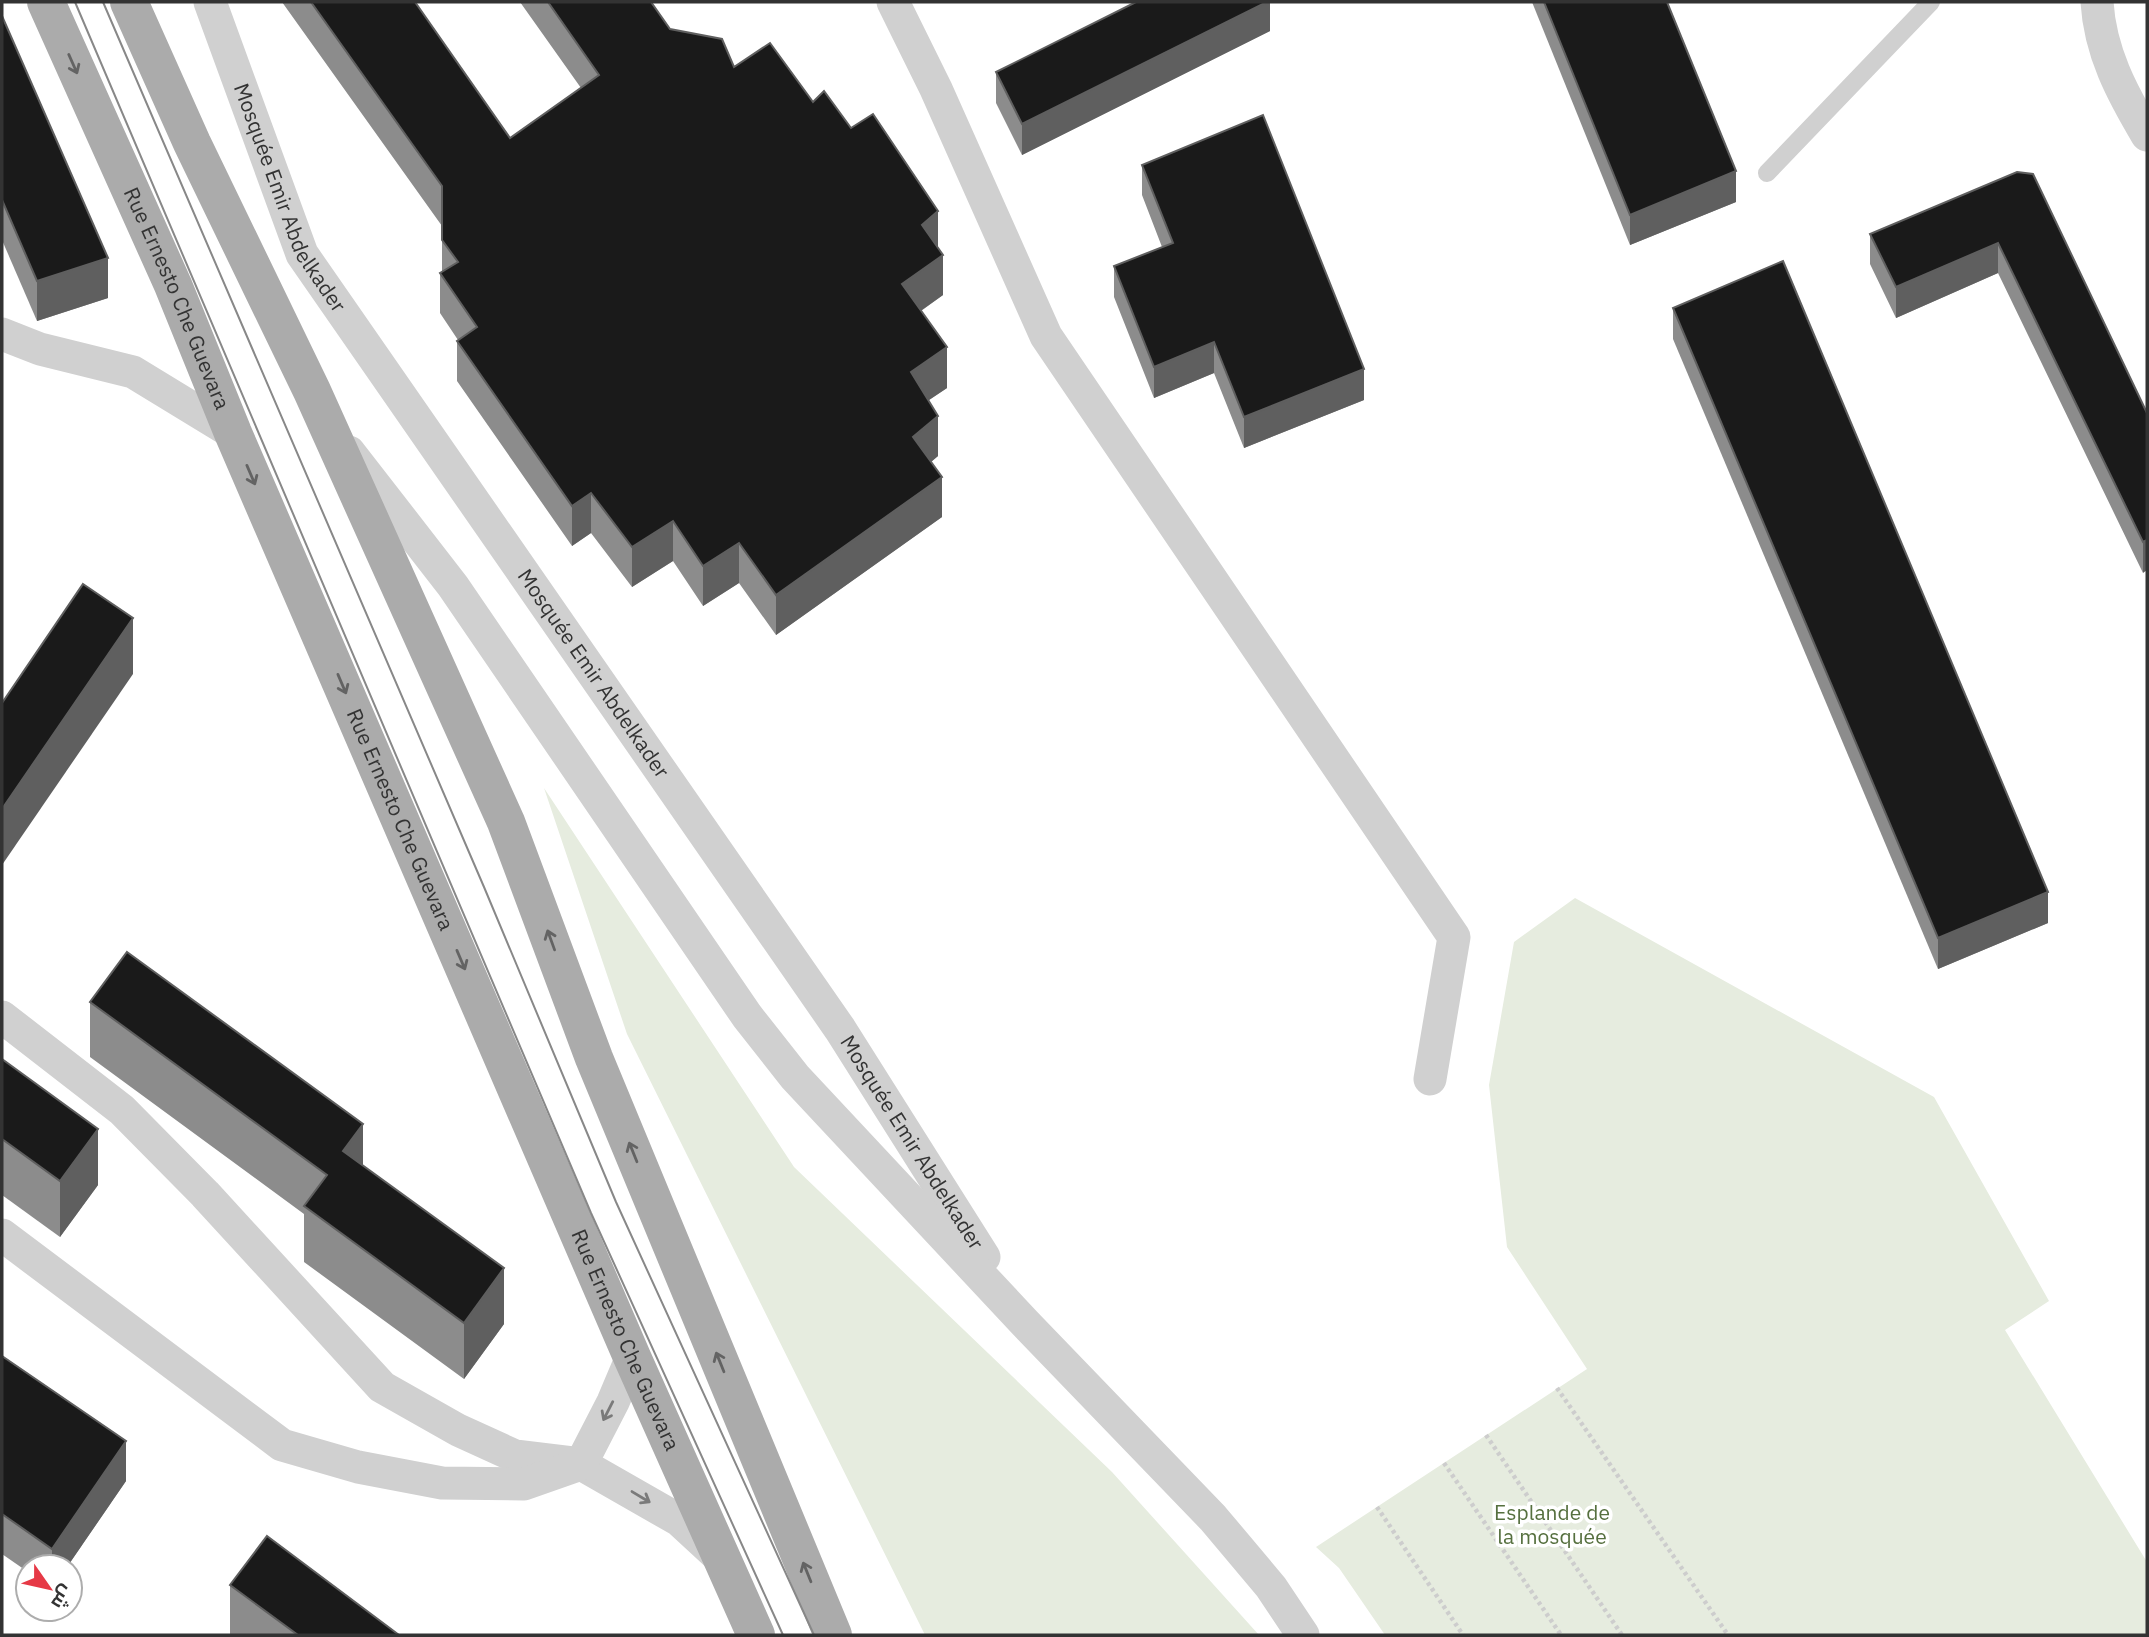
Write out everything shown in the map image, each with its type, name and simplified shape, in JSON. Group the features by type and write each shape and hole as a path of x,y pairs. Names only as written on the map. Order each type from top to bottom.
{"main road":[{"name":"Rue Ernesto Che Guevara","path":"46,2 173,285 233,433 632,1357 756,1635"},
{"path":"129,2 191,143 326,423 506,822 594,1058 833,1635"}],"street":[{"name":"Mosquée Emir Abdelkader","path":"210,2 302,254 840,1029 1025,1323"},
{"path":"893,2 936,89 1046,336 1454,937 1430,1079"},
{"path":"2098,2 2098,23 2107,56 2120,89 2147,135"},
{"path":"2,334 40,349 133,372 233,433"},
{"path":"326,423 453,586 755,1027 794,1077 1213,1518 1271,1587 1303,1635"},
{"path":"2,1017 122,1110 205,1194 382,1387 458,1430 515,1457 581,1464 679,1520 724,1561"},
{"path":"2,1235 282,1445 358,1467 442,1483 524,1484 581,1464 613,1402 632,1357"}],"lane":[{"path":"1767,173 1931,2"}],"path":[{"path":"1557,1388 1728,1635"},
{"path":"1486,1435 1622,1635"},
{"path":"1444,1463 1562,1635"},
{"path":"1377,1507 1463,1635"}],"green space":[{"path":"544,788 794,1167 1112,1472 1259,1635 925,1635 627,1034"},
{"name":"Esplande de la mosquée","path":"1575,898 1934,1097 2049,1301 2005,1330 2147,1562 2147,1635 1385,1635 1339,1568 1316,1547 1587,1369 1507,1247 1489,1085 1514,942"}],"building":[{"path":"311,2 415,2 510,138 599,75 548,2 651,2 670,29 722,39 734,67 770,43 813,102 824,91 851,128 873,114 938,211 922,225 943,255 902,284 947,347 911,372 938,416 913,437 942,477 776,595 739,543 703,566 673,521 632,547 591,493 572,506 457,341 477,327 440,273 458,262 442,240 442,186"},
{"path":"1136,2 1267,2 1022,124 996,72"},
{"path":"1544,2 1667,2 1736,171 1630,215"},
{"path":"2,16 108,258 37,281 2,200"},
{"path":"1263,115 1364,369 1244,417 1214,342 1154,367 1114,266 1173,243 1142,165"},
{"path":"2017,172 2033,174 2147,413 2147,540 2143,542 1998,243 1896,287 1870,234"},
{"path":"1783,261 2048,892 1938,938 1673,308"},
{"path":"83,584 133,618 2,809 2,703"},
{"path":"127,952 363,1124 343,1151 504,1268 464,1323 304,1206 327,1175 90,1002"},
{"path":"2,1059 98,1129 60,1181 2,1139"},
{"path":"2,1356 126,1441 52,1549 2,1514"},
{"path":"267,1536 399,1635 298,1635 230,1585"}],"tram line":[{"path":"75,2 591,1213 783,1635"},
{"path":"103,2 484,887 616,1202 814,1635"}]}
